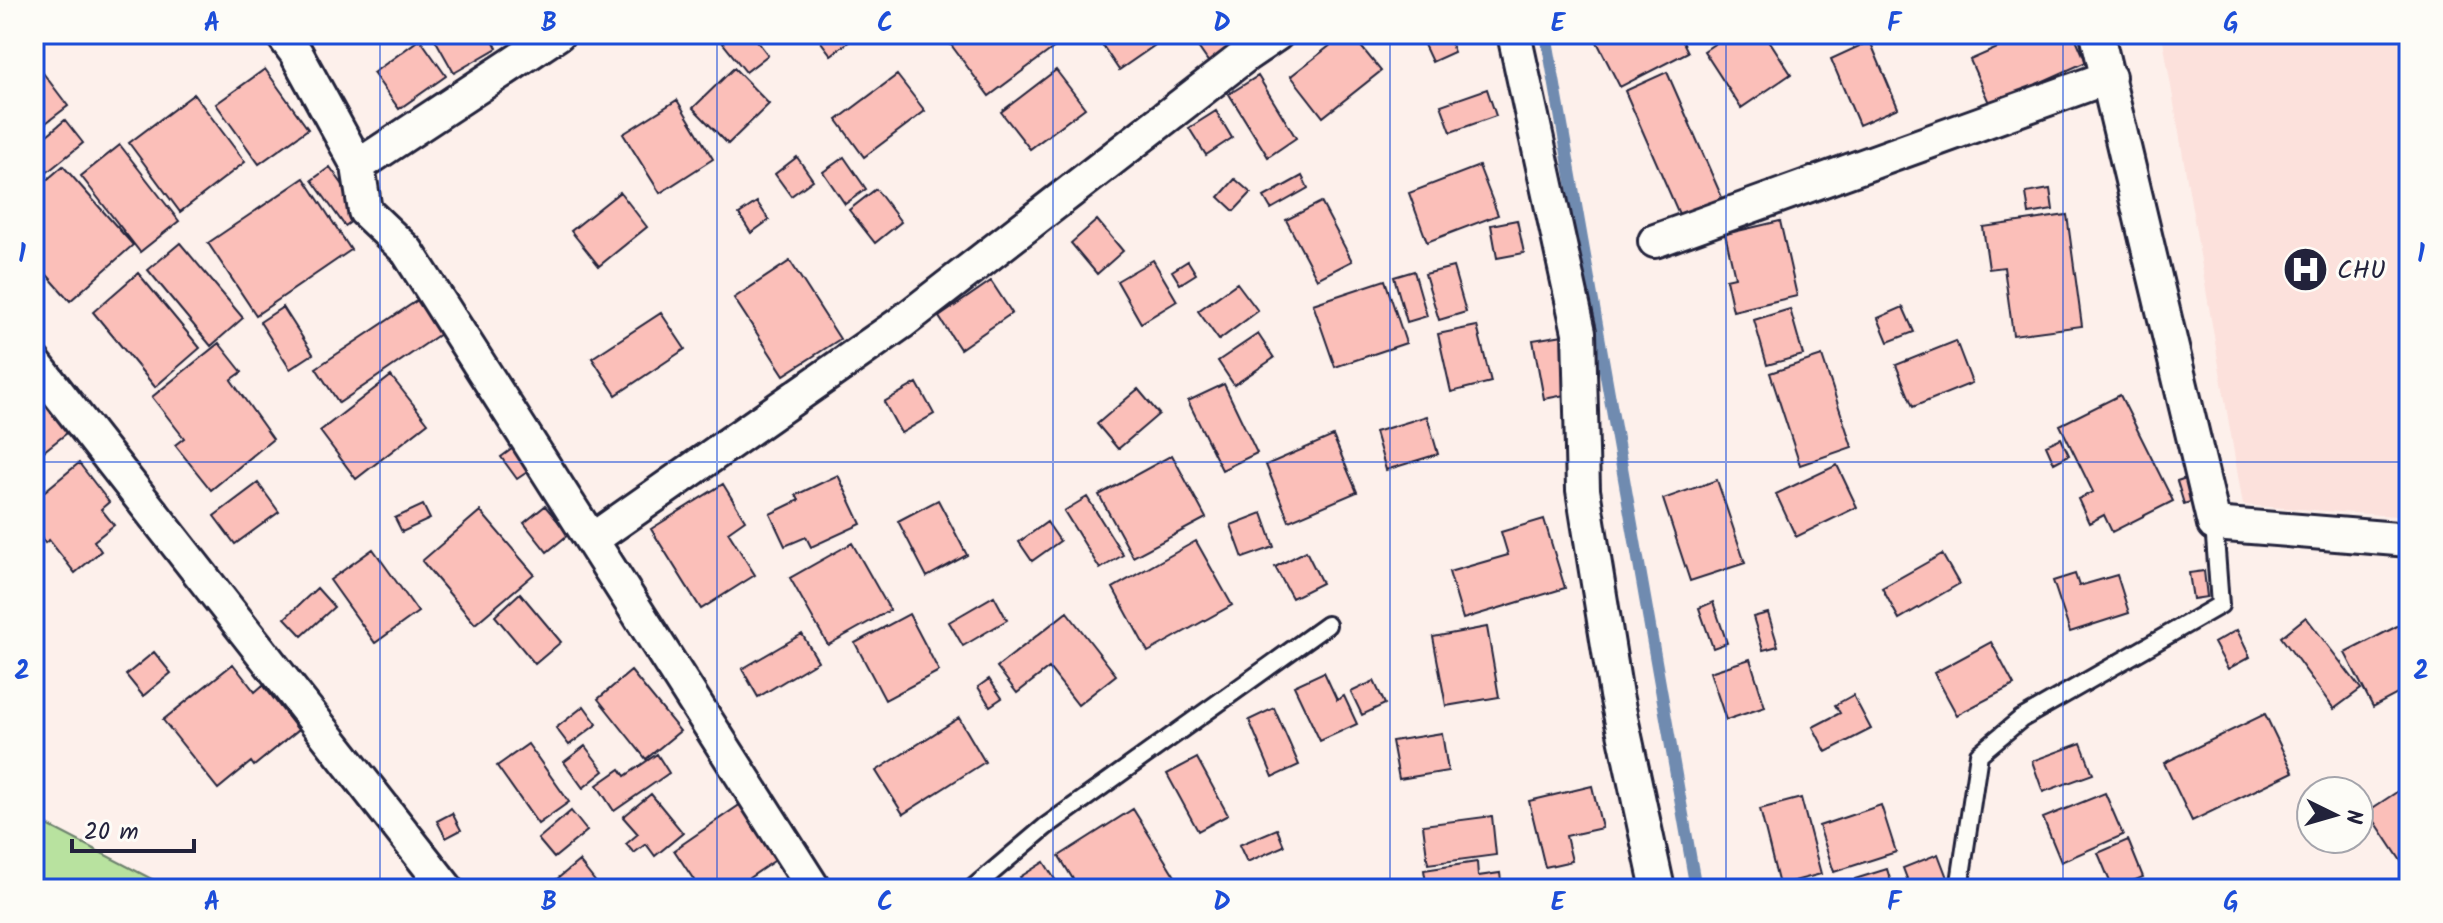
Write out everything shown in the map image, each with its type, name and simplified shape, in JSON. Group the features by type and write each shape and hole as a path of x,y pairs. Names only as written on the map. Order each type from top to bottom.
{"street":[{"path":"282,34 296,53 358,166 365,211 407,251 814,889"},
{"path":"358,166 558,34"},
{"path":"593,539 901,323 1277,34"},
{"path":"1514,34 1579,332 1583,490 1616,695 1658,889"},
{"path":"2097,34 2214,524 2409,540"},
{"path":"1655,241 2109,77"},
{"path":"34,362 447,889"}],"lane":[{"path":"1959,889 1979,754 2021,719 2220,605 2214,524"},
{"path":"972,889 1045,827 1327,625"}],"shaded area":[{"name":"CHU","path":"2162,34 2409,34 2409,517 2243,505"}],"green space":[{"path":"34,818 171,889 34,889"}],"building":[{"path":"432,34 490,34 497,48 454,73"},
{"path":"721,34 752,34 768,55 746,72 718,37"},
{"path":"815,34 858,34 858,35 831,55"},
{"path":"951,34 1071,35 989,96 946,38"},
{"path":"1095,34 1171,34 1119,70"},
{"path":"1189,34 1272,34 1216,73"},
{"path":"1345,34 1351,34 1381,71 1323,117 1291,76"},
{"path":"1419,34 1447,34 1454,52 1432,62"},
{"path":"1679,34 1688,52 1620,87 1594,36"},
{"path":"1729,34 1765,34 1791,74 1741,108 1704,51"},
{"path":"2029,34 2074,34 2086,62 1990,105 1970,60"},
{"path":"420,39 446,76 399,109 373,73"},
{"path":"1870,41 1898,108 1859,125 1831,59"},
{"path":"34,61 68,106 34,132"},
{"path":"734,68 769,104 728,144 693,108"},
{"path":"265,69 308,129 259,164 216,104"},
{"path":"1056,70 1085,108 1030,149 1001,112"},
{"path":"1667,72 1724,202 1682,221 1625,91"},
{"path":"897,75 925,111 864,157 837,120"},
{"path":"1258,76 1296,138 1268,157 1229,94"},
{"path":"1487,89 1496,116 1451,132 1441,105"},
{"path":"194,94 245,162 180,212 129,143"},
{"path":"677,100 713,159 660,193 623,134"},
{"path":"1216,111 1232,138 1206,155 1189,128"},
{"path":"65,120 83,143 34,183 34,146"},
{"path":"120,145 179,221 140,252 81,176"},
{"path":"797,157 813,180 791,196 775,174"},
{"path":"844,157 866,189 845,204 823,172"},
{"path":"63,166 133,245 70,301 34,260 34,191"},
{"path":"1479,166 1498,215 1427,242 1409,193"},
{"path":"330,167 363,213 345,226 312,180"},
{"path":"1302,176 1308,188 1271,209 1264,197"},
{"path":"304,178 351,250 256,315 208,243"},
{"path":"1235,179 1251,193 1234,211 1219,197"},
{"path":"876,189 901,222 875,243 849,210"},
{"path":"2050,189 2053,210 2029,214 2026,193"},
{"path":"620,192 647,227 599,266 571,231"},
{"path":"757,202 769,220 751,233 739,214"},
{"path":"1321,202 1352,261 1317,279 1286,220"},
{"path":"2067,215 2082,326 2013,335 2004,267 1989,269 1983,227"},
{"path":"1097,220 1123,251 1097,274 1071,243"},
{"path":"1517,220 1524,253 1497,258 1491,225"},
{"path":"1780,221 1797,296 1733,311 1726,279 1735,277 1725,234"},
{"path":"180,243 243,318 211,346 148,270"},
{"path":"1153,260 1177,301 1141,323 1117,281"},
{"path":"790,261 840,339 784,375 734,298"},
{"path":"1188,261 1196,274 1180,284 1172,271"},
{"path":"1453,267 1466,312 1439,320 1425,274"},
{"path":"1414,271 1427,316 1407,322 1394,277"},
{"path":"138,273 200,348 155,387 93,312"},
{"path":"1385,280 1406,343 1335,367 1313,304"},
{"path":"991,281 1012,313 960,349 939,317"},
{"path":"1237,283 1258,311 1219,340 1198,311"},
{"path":"421,298 443,332 339,403 316,368"},
{"path":"283,307 313,354 290,369 260,322"},
{"path":"1903,307 1914,332 1888,342 1878,318"},
{"path":"1790,309 1803,355 1767,365 1754,320"},
{"path":"661,313 685,349 616,395 592,358"},
{"path":"1477,326 1491,382 1451,392 1438,334"},
{"path":"1258,334 1274,358 1234,385 1218,361"},
{"path":"1569,334 1580,392 1544,399 1533,340"},
{"path":"1956,341 1972,383 1913,407 1896,365"},
{"path":"219,343 242,372 231,380 273,439 211,490 175,445 184,438 152,397"},
{"path":"1822,356 1852,447 1800,465 1770,373"},
{"path":"391,376 428,423 356,479 320,431"},
{"path":"34,380 72,429 34,459"},
{"path":"917,383 934,414 901,433 884,402"},
{"path":"1224,384 1257,453 1222,470 1188,401"},
{"path":"1138,389 1159,414 1118,449 1097,424"},
{"path":"2120,395 2173,501 2112,532 2104,515 2089,523 2078,499 2093,492 2060,425"},
{"path":"1427,416 1438,454 1386,470 1375,432"},
{"path":"1333,436 1357,492 1289,521 1266,465"},
{"path":"2061,438 2069,455 2054,463 2046,445"},
{"path":"520,443 536,466 517,479 501,457"},
{"path":"1172,455 1206,518 1133,557 1099,495"},
{"path":"79,463 109,502 101,509 114,525 94,541 101,551 75,573 49,540 45,543 34,528 34,500"},
{"path":"1837,465 1857,507 1796,537 1776,494"},
{"path":"838,475 861,524 811,547 806,537 785,546 770,514 799,500 796,495"},
{"path":"2195,475 2202,498 2184,504 2177,481"},
{"path":"1717,480 1745,563 1690,581 1663,499"},
{"path":"258,483 279,512 235,544 214,516"},
{"path":"723,484 745,520 728,532 755,575 701,609 651,529"},
{"path":"1087,497 1123,555 1100,569 1064,511"},
{"path":"938,500 967,555 927,577 898,521"},
{"path":"423,505 430,519 402,532 395,518"},
{"path":"545,506 569,534 547,552 524,523"},
{"path":"480,511 534,574 475,624 422,561"},
{"path":"1262,513 1274,547 1243,558 1231,525"},
{"path":"1544,519 1565,588 1463,619 1449,572 1508,555 1501,532"},
{"path":"1047,522 1060,541 1032,561 1019,542"},
{"path":"1196,541 1232,605 1148,652 1113,588"},
{"path":"852,543 890,610 828,645 790,578"},
{"path":"373,549 418,612 375,643 330,580"},
{"path":"1306,551 1322,583 1292,598 1275,567"},
{"path":"1942,554 1959,584 1899,619 1882,588"},
{"path":"2204,571 2207,597 2193,599 2189,573"},
{"path":"2075,574 2079,586 2117,575 2129,613 2070,632 2053,581"},
{"path":"317,588 334,607 302,636 285,618"},
{"path":"520,593 561,642 535,664 495,616"},
{"path":"994,596 1007,620 963,646 949,622"},
{"path":"1713,602 1727,643 1713,648 1699,608"},
{"path":"1067,612 1116,675 1078,705 1049,668 1017,693 997,667"},
{"path":"1768,613 1778,646 1763,650 1753,617"},
{"path":"909,614 939,671 885,700 855,643"},
{"path":"2306,617 2361,689 2334,709 2281,637"},
{"path":"2409,620 2409,688 2373,707 2345,653"},
{"path":"1487,627 1499,697 1446,706 1433,637"},
{"path":"2237,630 2250,657 2228,669 2214,643"},
{"path":"802,634 818,661 758,697 742,669"},
{"path":"1991,642 2014,685 1957,715 1934,673"},
{"path":"154,652 171,673 143,696 126,675"},
{"path":"1750,659 1765,707 1726,720 1710,672"},
{"path":"233,664 255,692 263,685 298,730 254,766 251,762 218,789 163,720"},
{"path":"631,671 680,731 646,759 598,699"},
{"path":"1324,672 1337,700 1344,696 1357,724 1320,741 1294,686"},
{"path":"989,679 1002,698 990,706 978,687"},
{"path":"1374,681 1385,704 1362,715 1351,692"},
{"path":"1853,695 1871,729 1826,752 1813,727 1840,713 1835,705"},
{"path":"584,706 597,724 569,745 556,728"},
{"path":"1274,708 1299,765 1273,777 1249,720"},
{"path":"2265,714 2293,772 2192,821 2164,763"},
{"path":"959,718 985,762 903,814 876,771"},
{"path":"1442,733 1448,771 1399,779 1392,741"},
{"path":"2081,743 2093,774 2043,792 2032,761"},
{"path":"528,744 569,802 538,824 497,766"},
{"path":"585,746 604,771 583,788 564,762"},
{"path":"657,754 669,773 614,811 597,785 620,769 625,776"},
{"path":"1197,758 1228,815 1198,831 1167,774"},
{"path":"2409,784 2409,873 2375,822 2375,806"},
{"path":"1592,786 1602,828 1566,836 1572,861 1545,867 1529,801"},
{"path":"2105,793 2123,835 2061,862 2043,818"},
{"path":"651,794 683,833 655,856 646,844 634,853 626,844 638,834 623,817"},
{"path":"1801,798 1821,874 1779,885 1760,809"},
{"path":"741,804 777,859 733,889 700,889 674,850"},
{"path":"1881,805 1896,852 1834,872 1819,826"},
{"path":"1133,809 1176,878 1159,889 1079,889 1059,856"},
{"path":"571,811 587,831 554,858 538,839"},
{"path":"452,813 461,830 446,838 437,821"},
{"path":"1492,816 1496,855 1428,864 1423,825"},
{"path":"1277,829 1284,846 1247,862 1239,845"},
{"path":"2128,840 2143,877 2113,889 2098,853"},
{"path":"1938,854 1949,883 1933,889 1911,889 1903,868"},
{"path":"579,861 601,889 545,889"},
{"path":"1044,862 1061,889 1028,889 1020,877"},
{"path":"1477,862 1478,876 1500,873 1502,889 1427,889 1424,870"},
{"path":"1887,869 1893,889 1858,889 1855,879"}],"waterway":[{"path":"1546,34 1696,889"}],"place":[{"name":"CHU","path":"2306,269"}]}
